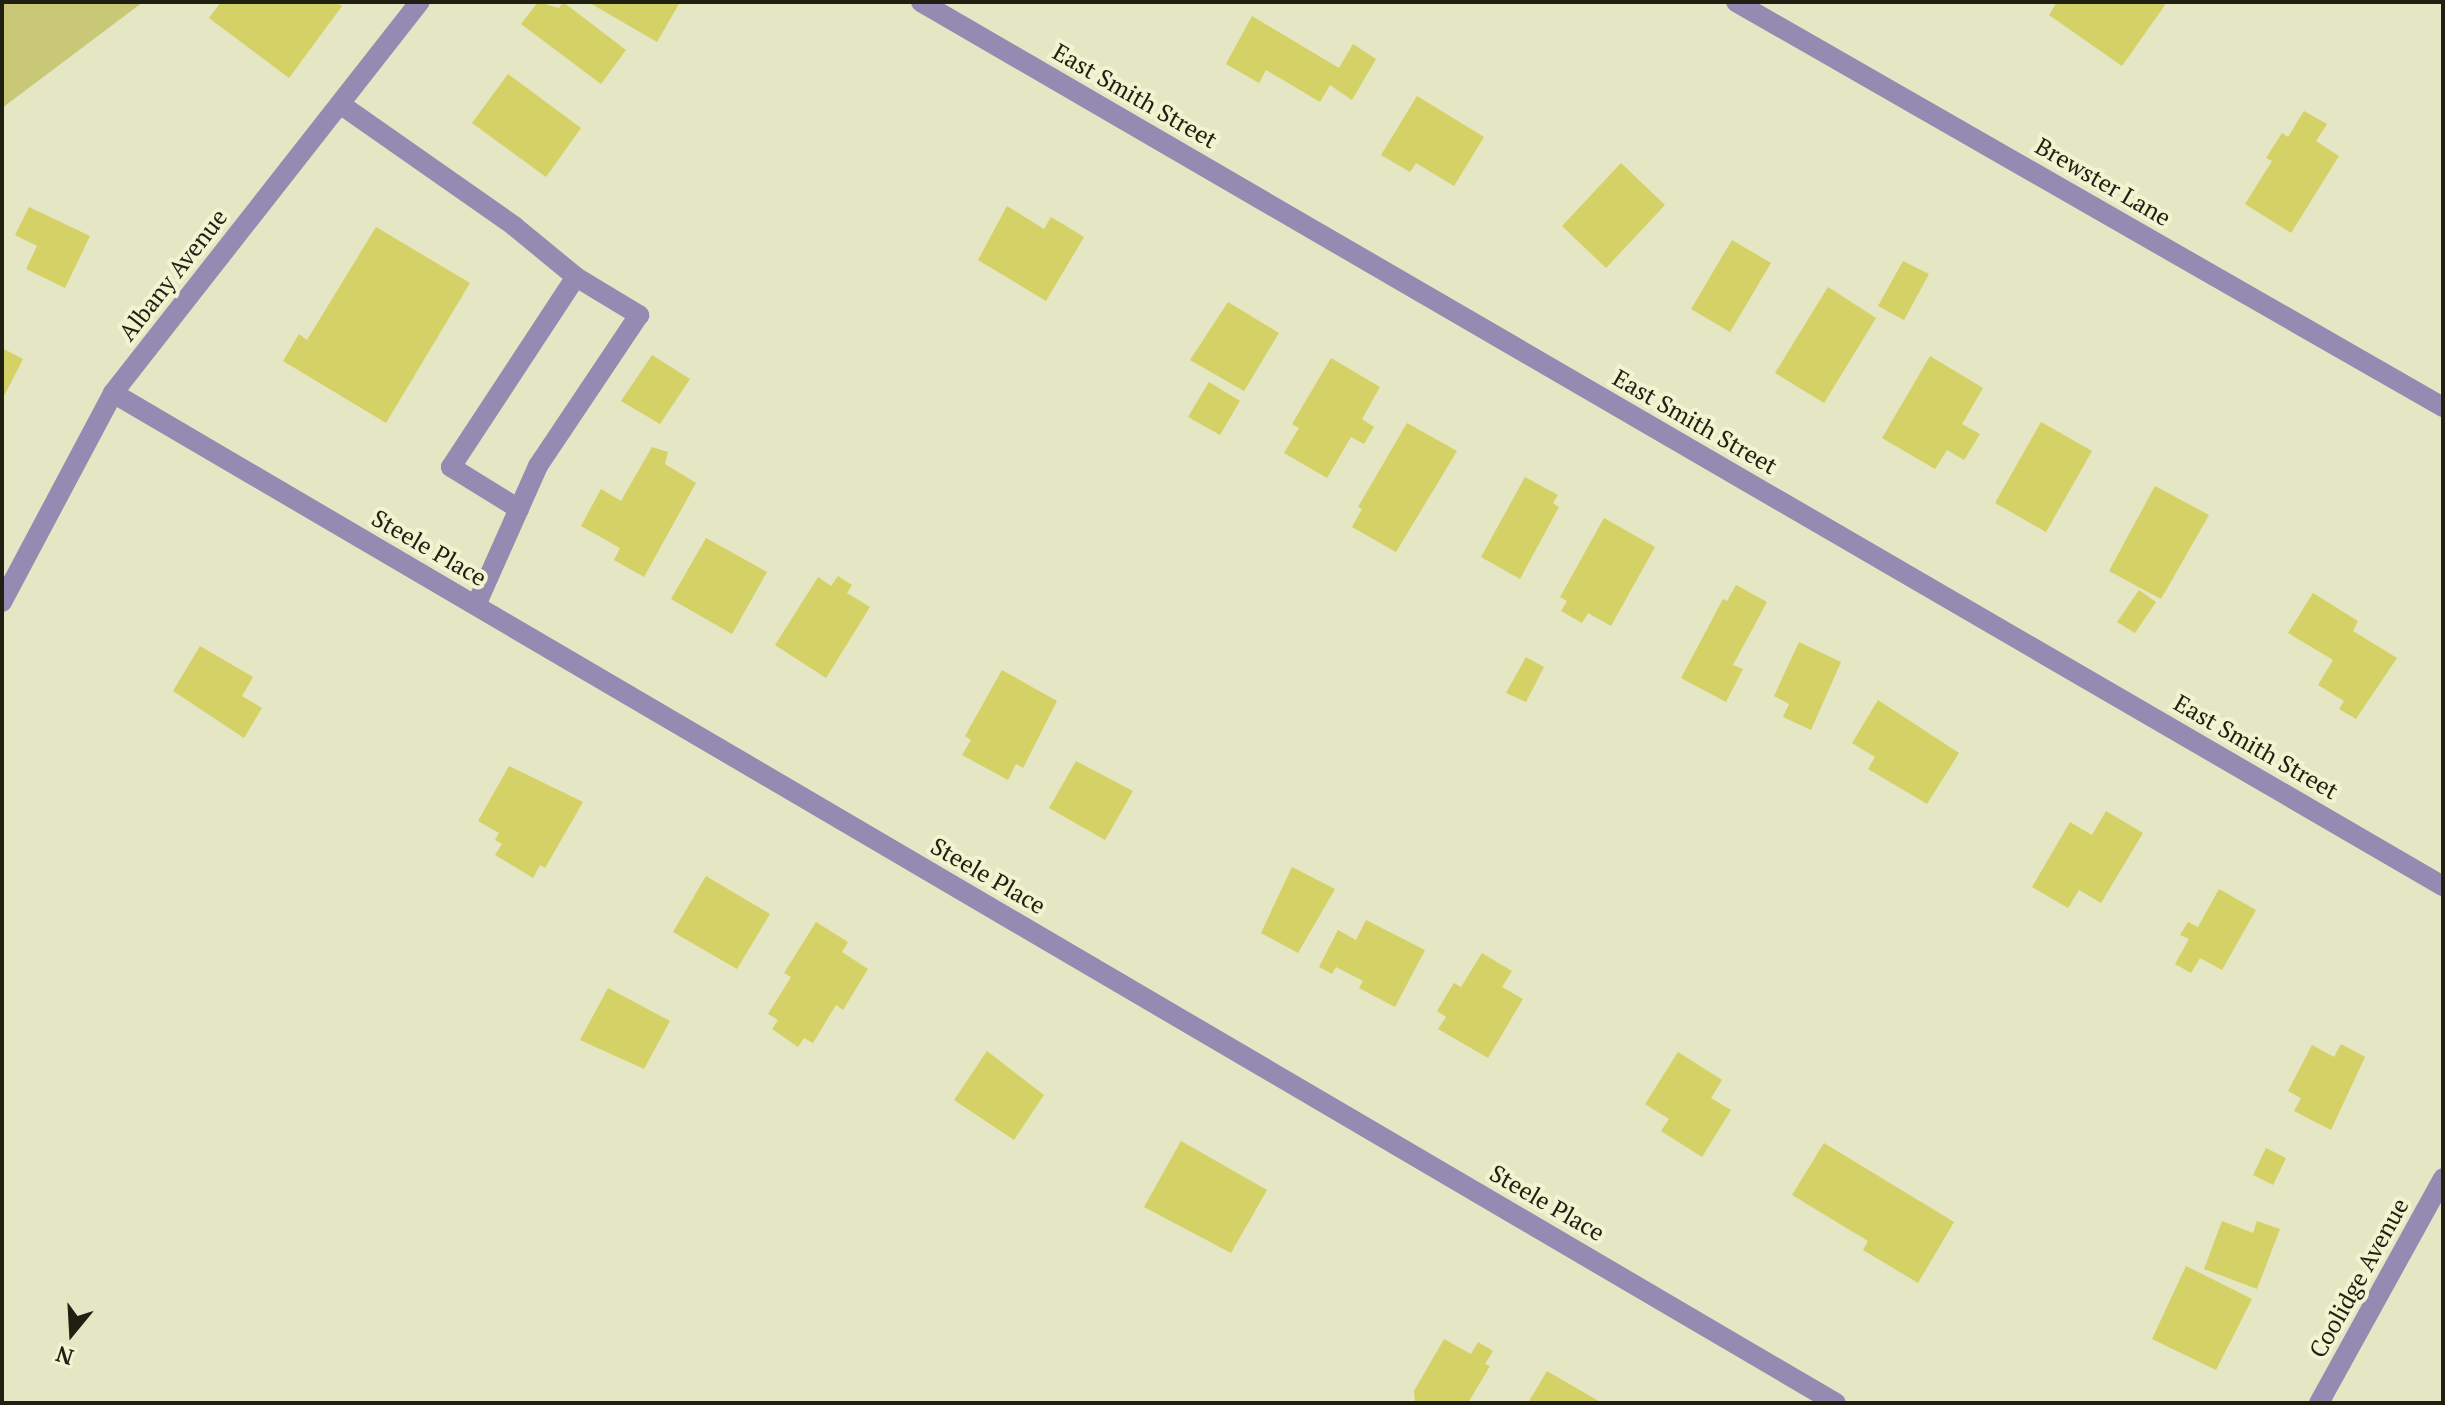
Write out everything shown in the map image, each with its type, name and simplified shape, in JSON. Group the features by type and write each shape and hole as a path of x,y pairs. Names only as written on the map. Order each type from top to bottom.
{"street":[{"name":"Albany Avenue","path":"2,602 113,393 420,2"},
{"name":"East Smith Street","path":"921,2 2443,886"},
{"name":"Brewster Lane","path":"1736,2 2443,407"},
{"path":"340,104 514,226 576,277 639,315 538,466 476,605"},
{"path":"519,509 451,467 576,277"},
{"name":"Steele Place","path":"113,393 1836,1403"},
{"name":"Coolidge Avenue","path":"2319,1403 2443,1178"}],"shaded area":[{"path":"2,2 143,2 2,108"}],"building":[{"path":"221,2 336,2 342,6 289,78 209,18"},
{"path":"538,2 559,8 563,2 626,50 601,84 521,24"},
{"path":"588,2 680,2 657,42"},
{"path":"2057,2 2161,2 2165,5 2122,66 2049,15"},
{"path":"1252,16 1339,68 1353,44 1376,59 1352,100 1330,85 1320,102 1266,70 1259,83 1226,64"},
{"path":"508,74 581,128 546,177 472,123"},
{"path":"1417,96 1484,137 1454,186 1416,163 1410,172 1381,155"},
{"path":"2304,111 2327,124 2316,141 2339,156 2291,233 2245,204 2272,161 2266,158 2282,133 2288,137"},
{"path":"1621,163 1665,205 1606,268 1562,226"},
{"path":"1007,206 1044,229 1051,217 1084,237 1046,301 978,260"},
{"path":"29,207 90,236 65,288 26,269 37,246 15,235"},
{"path":"376,227 470,283 386,423 283,361 299,334 307,340"},
{"path":"1732,240 1771,263 1730,332 1691,309"},
{"path":"1903,261 1929,274 1904,320 1878,306"},
{"path":"1828,287 1876,318 1824,403 1775,373"},
{"path":"1228,302 1279,333 1244,391 1190,360"},
{"path":"2,348 23,359 4,396 2,395"},
{"path":"652,355 690,379 660,424 621,401"},
{"path":"1930,356 1983,388 1962,424 1980,434 1964,460 1947,450 1935,469 1882,438"},
{"path":"1331,358 1380,387 1362,419 1374,427 1364,444 1351,437 1327,478 1284,453 1299,428 1292,424"},
{"path":"1209,382 1240,401 1220,435 1188,417"},
{"path":"2041,422 2092,451 2046,532 1995,503"},
{"path":"1407,423 1457,451 1396,552 1352,527 1362,509 1358,507"},
{"path":"652,447 668,452 665,464 696,483 644,577 614,560 620,548 581,526 601,489 621,501"},
{"path":"1525,477 1558,495 1553,503 1559,507 1520,579 1481,557"},
{"path":"2155,486 2209,515 2161,599 2109,571"},
{"path":"1604,518 1655,547 1611,626 1588,613 1582,623 1561,611 1567,601 1560,597"},
{"path":"706,538 767,572 732,634 671,599"},
{"path":"838,576 852,585 847,593 870,607 826,678 775,645 818,577 831,586"},
{"path":"1736,585 1767,602 1733,665 1743,669 1726,702 1681,678 1723,599 1727,601"},
{"path":"2139,590 2156,602 2135,633 2117,622"},
{"path":"2313,593 2358,621 2353,631 2397,658 2356,719 2339,709 2344,701 2318,685 2333,660 2288,633"},
{"path":"1799,642 1841,662 1811,730 1783,717 1789,704 1774,696"},
{"path":"200,646 253,677 242,696 262,708 244,738 173,691"},
{"path":"1526,657 1544,667 1526,702 1506,693"},
{"path":"1002,670 1057,701 1023,768 1016,764 1008,780 962,755 971,740 965,736"},
{"path":"1878,700 1959,753 1927,804 1868,769 1875,757 1852,743"},
{"path":"1076,761 1133,791 1105,840 1049,808"},
{"path":"509,766 583,802 545,868 540,865 533,878 495,855 502,844 495,840 499,833 478,821"},
{"path":"2106,811 2143,833 2101,903 2079,890 2068,908 2032,887 2070,822 2092,835"},
{"path":"1292,867 1335,889 1298,953 1261,933"},
{"path":"706,876 770,914 737,969 673,932"},
{"path":"2219,889 2256,910 2222,970 2200,958 2191,973 2175,964 2189,939 2180,935 2188,922 2198,927"},
{"path":"1366,920 1425,950 1395,1007 1359,988 1363,981 1336,967 1332,974 1319,967 1338,930 1356,940"},
{"path":"816,922 848,942 842,952 868,969 843,1010 836,1005 813,1043 804,1038 798,1047 772,1029 778,1020 768,1014 791,977 784,973"},
{"path":"1482,953 1512,971 1502,987 1523,999 1488,1058 1438,1029 1446,1017 1437,1011 1454,983 1461,987"},
{"path":"608,988 670,1021 644,1069 580,1040"},
{"path":"2341,1044 2365,1057 2331,1130 2294,1111 2301,1098 2288,1091 2312,1045 2334,1057"},
{"path":"987,1051 1044,1095 1014,1140 954,1100"},
{"path":"1678,1052 1722,1080 1711,1098 1731,1110 1702,1157 1661,1131 1669,1119 1645,1104"},
{"path":"1181,1141 1267,1190 1231,1253 1144,1207"},
{"path":"1824,1143 1954,1222 1918,1283 1863,1250 1868,1241 1792,1195"},
{"path":"2266,1148 2286,1158 2273,1185 2253,1175"},
{"path":"2222,1221 2253,1233 2257,1221 2280,1229 2257,1289 2204,1269"},
{"path":"2186,1266 2252,1299 2216,1370 2152,1339"},
{"path":"1444,1339 1471,1354 1478,1342 1493,1351 1485,1364 1490,1366 1468,1403 1415,1403 1414,1391"},
{"path":"1547,1371 1602,1403 1528,1403"}]}
